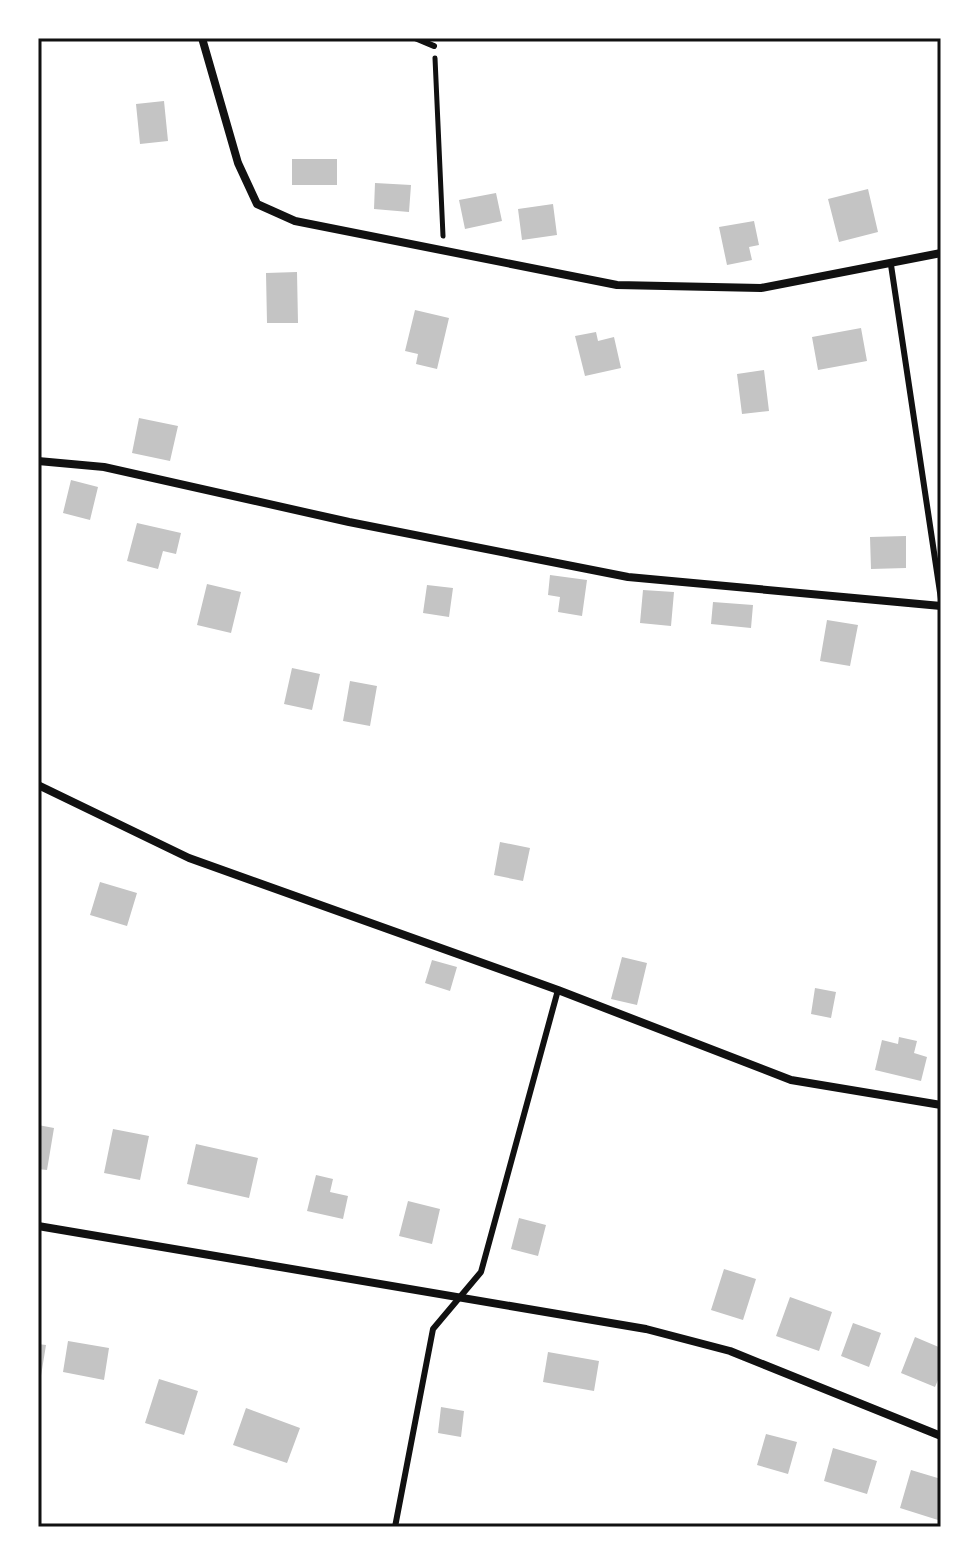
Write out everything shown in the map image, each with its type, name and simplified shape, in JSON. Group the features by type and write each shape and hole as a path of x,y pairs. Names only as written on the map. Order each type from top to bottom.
{"street":[{"path":"202,38 238,163 257,204 295,221 444,253 631,286 761,288 941,253"},
{"path":"38,461 104,467 349,522 628,577 941,606"},
{"path":"38,785 189,858 558,990 791,1080 941,1105"},
{"path":"38,1226 646,1329 730,1351 941,1436"}],"lane":[{"path":"415,38 434,46"},
{"path":"891,265 941,599"},
{"path":"395,1527 433,1329 457,1296 481,1272 558,990"}],"path":[{"path":"434,46 444,253"}],"building":[{"path":"164,101 168,141 140,144 136,104"},
{"path":"292,159 337,159 337,185 292,185"},
{"path":"375,183 411,185 409,212 374,209"},
{"path":"868,189 878,232 839,242 828,199"},
{"path":"496,193 502,221 465,229 459,200"},
{"path":"553,204 557,235 522,240 518,209"},
{"path":"754,221 759,245 749,247 752,260 727,265 719,227"},
{"path":"297,272 298,323 267,323 266,273"},
{"path":"415,310 449,318 437,369 416,364 418,354 405,351"},
{"path":"861,328 867,361 818,370 812,337"},
{"path":"596,332 598,341 614,337 621,368 585,376 575,336"},
{"path":"764,370 769,411 742,414 737,374"},
{"path":"139,418 178,426 170,461 132,453"},
{"path":"71,480 98,487 90,520 63,513"},
{"path":"137,523 181,533 176,554 163,551 158,569 127,561"},
{"path":"906,536 906,568 871,569 870,537"},
{"path":"550,575 587,580 582,616 558,612 560,597 548,595"},
{"path":"207,584 241,592 231,633 197,625"},
{"path":"427,585 453,588 449,617 423,613"},
{"path":"643,590 674,592 671,626 640,623"},
{"path":"713,602 753,605 751,628 711,624"},
{"path":"827,620 858,625 850,666 820,661"},
{"path":"292,668 320,674 312,710 284,704"},
{"path":"350,681 377,686 370,726 343,721"},
{"path":"500,842 530,848 523,881 494,875"},
{"path":"100,882 137,893 127,926 90,915"},
{"path":"622,957 647,963 637,1005 611,999"},
{"path":"432,960 457,967 450,991 425,983"},
{"path":"815,988 836,992 831,1018 811,1014"},
{"path":"899,1037 917,1041 914,1053 927,1057 921,1081 875,1070 882,1040 898,1044"},
{"path":"38,1125 54,1128 47,1170 38,1169"},
{"path":"113,1129 149,1136 140,1180 104,1173"},
{"path":"196,1144 258,1158 249,1198 187,1184"},
{"path":"316,1175 333,1179 330,1192 348,1196 343,1219 307,1211"},
{"path":"408,1201 440,1209 432,1244 399,1236"},
{"path":"519,1218 546,1225 538,1256 511,1249"},
{"path":"724,1269 756,1279 743,1320 711,1310"},
{"path":"790,1297 832,1312 819,1351 776,1336"},
{"path":"853,1323 881,1333 869,1367 841,1356"},
{"path":"915,1337 941,1348 941,1373 935,1387 901,1373"},
{"path":"68,1341 109,1348 104,1380 63,1372"},
{"path":"38,1344 46,1345 40,1382 38,1382"},
{"path":"548,1352 599,1361 594,1391 543,1382"},
{"path":"159,1379 198,1391 184,1435 145,1423"},
{"path":"441,1407 464,1411 461,1437 438,1433"},
{"path":"246,1408 300,1428 287,1463 233,1445"},
{"path":"766,1434 797,1442 788,1474 757,1465"},
{"path":"833,1448 877,1461 867,1494 824,1481"},
{"path":"911,1470 941,1479 938,1520 900,1508"}]}
